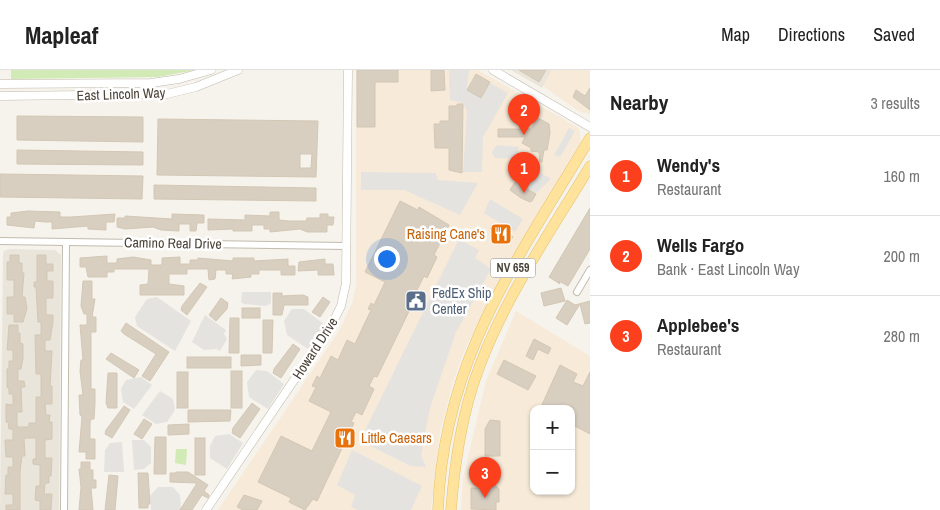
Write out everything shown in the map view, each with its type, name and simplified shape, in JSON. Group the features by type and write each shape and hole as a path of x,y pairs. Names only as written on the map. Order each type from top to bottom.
{"main road":[{"name":"NV 659","path":"436,510 448,423 456,392 484,320 590,138"},
{"name":"NV 659","path":"451,510 455,466 462,423 473,384 496,328 519,284 590,166"},
{"path":"455,466 455,510"}],"street":[{"name":"East Lincoln Way","path":"0,84 151,83 179,79 210,70"},
{"name":"East Lincoln Way","path":"0,96 167,94 196,87 238,70"},
{"name":"Howard Drive","path":"206,510 336,318 346,283 348,70"},
{"path":"493,70 590,127"},
{"name":"Camino Real Drive","path":"0,241 347,246"},
{"path":"64,510 66,242"},
{"path":"577,292 590,270"}],"shaded area":[{"path":"356,70 478,70 577,127 580,131 581,142 489,300 466,347 453,382 440,432 431,510 218,510 339,331 353,301 356,284"},
{"path":"449,70 469,70 467,89 480,98 490,83 508,93 483,137 482,172 463,172 467,111 463,103 450,100"},
{"path":"511,70 552,70 542,88"},
{"path":"552,70 590,70 590,114 580,112 543,86"},
{"path":"569,128 575,131 560,157 554,155"},
{"path":"497,145 519,147 518,151 522,159 495,158 492,152"},
{"path":"530,171 539,172 551,179 536,193 515,181"},
{"path":"361,172 436,173 438,180 478,183 460,215 404,190 361,190"},
{"path":"490,199 523,219 515,232 484,213"},
{"path":"459,239 479,250 475,258 491,269 456,332 430,408 421,455 426,467 411,466 360,441"},
{"path":"9,249 55,250 61,255 59,510 0,510 3,255 4,251"},
{"path":"242,292 271,292 271,303 266,306 244,304 241,302"},
{"path":"157,297 191,321 175,351 137,326 135,317 147,299"},
{"path":"292,309 304,309 325,325 308,349 287,335 284,321"},
{"path":"516,311 590,356 590,510 461,510 463,478 486,381"},
{"path":"205,315 226,330 224,334 227,339 220,351 216,349 204,350 192,342"},
{"path":"256,370 267,371 284,384 268,409 249,397 247,382"},
{"path":"141,377 152,385 134,409 123,402 121,389 126,380"},
{"path":"160,391 173,399 175,410 167,422 156,424 142,415"},
{"path":"229,434 243,443 227,469 210,458 210,446 215,436"},
{"path":"132,440 144,440 151,447 151,463 144,469 134,470"},
{"path":"122,442 124,472 104,472 105,450 110,443"},
{"path":"352,450 422,486 411,510 358,510 351,507 355,495 337,485"},
{"path":"158,487 173,487 180,495 181,510 151,510 150,496"}],"green space":[{"path":"11,70 195,70 158,77 11,79"},
{"path":"176,449 187,449 186,465 175,463"}],"building":[{"path":"357,70 398,70 398,82 375,82 375,127 357,127"},
{"path":"431,70 444,70 445,90 431,91"},
{"path":"519,70 546,70 539,82"},
{"path":"476,74 490,82 481,98 467,90"},
{"path":"590,88 590,110 573,97 576,90 585,96"},
{"path":"457,104 463,104 462,173 449,170 449,148 435,148 434,124 440,124 440,121 449,121 449,106 457,106"},
{"path":"17,116 143,117 143,142 17,140"},
{"path":"538,118 549,124 550,133 547,150 544,150 542,162 540,162 539,152 531,151 531,148 522,143 525,137 498,137 498,129 531,129"},
{"path":"158,119 318,121 316,177 157,175","holes":["300,154 312,154 311,168 300,168"]},
{"path":"17,150 143,152 143,165 17,164"},
{"path":"0,174 143,176 142,199 0,197"},
{"path":"515,182 536,194 532,201 521,198 510,190"},
{"path":"154,185 316,188 316,201 154,199"},
{"path":"400,201 418,210 419,207 449,225 434,255 437,257 427,278 424,276 414,296 416,297 377,377 374,376 369,386 374,389 362,415 356,412 351,422 354,423 317,501 313,499 305,510 289,502 291,498 258,482 281,436 312,451 331,412 309,401 316,387 312,386 317,376 320,378 331,356 338,360 347,340 355,344 371,310 368,309 371,303 374,305 385,282 365,272"},
{"path":"590,208 590,249 568,286 559,281 560,284 549,277"},
{"path":"28,211 60,212 60,217 115,214 114,222 106,222 106,230 88,229 88,226 52,229 52,222 35,221 34,228 7,225 7,217 11,217 11,213"},
{"path":"270,212 279,212 279,220 289,221 306,221 307,218 320,218 320,214 328,214 328,217 334,217 333,225 327,225 327,232 307,232 300,229 270,232 270,229 264,229 264,225 252,225 252,231 233,231 233,229 208,230 208,219 245,220 245,215 270,216"},
{"path":"172,214 204,215 204,223 197,223 196,231 190,231 190,224 179,224 179,231 161,230 153,227 125,229 117,227 117,218 125,218 125,216 172,219"},
{"name":"Raising Cane's","path":"493,224 513,237 507,244 492,236 495,232 490,229"},
{"path":"10,255 19,255 19,263 22,263 22,273 24,273 22,297 25,297 27,308 23,322 14,322 14,314 7,314 7,297 14,297 14,280 7,280 7,262 10,262"},
{"path":"37,255 46,255 46,264 53,264 53,271 47,271 47,281 53,281 53,298 46,298 46,315 53,315 53,322 50,340 45,340 45,351 52,351 50,386 52,386 52,404 45,404 46,415 50,415 49,422 52,422 52,439 45,440 45,458 52,458 51,476 49,476 49,483 45,483 44,494 52,494 51,510 40,510 40,501 35,500 36,486 40,486 40,465 33,464 33,459 36,459 36,438 24,438 25,456 22,456 20,471 20,510 6,510 6,505 13,505 13,494 5,494 8,467 13,467 13,457 6,457 5,440 13,440 13,429 9,429 8,422 6,422 6,404 13,405 13,394 9,394 7,387 7,369 9,368 9,361 13,361 13,350 7,350 9,325 18,325 20,343 23,344 23,358 21,369 18,369 18,381 24,381 25,387 21,387 22,412 17,412 17,427 29,427 29,423 36,423 36,397 41,397 41,374 36,374 35,335 41,335 41,322 38,322 36,287 34,287 34,282 37,282"},
{"path":"107,256 107,263 117,263 117,259 133,257 151,260 151,265 162,265 162,258 180,257 180,264 190,264 190,260 198,260 198,258 233,261 233,258 254,258 254,261 288,259 288,266 295,266 295,275 281,275 281,270 259,270 259,274 251,274 251,277 232,279 233,274 226,274 226,270 216,270 215,279 209,280 208,269 187,269 187,274 169,274 169,284 184,286 184,295 140,295 140,285 148,284 149,269 114,269 114,272 107,272 107,277 88,277 86,267 80,267 80,258"},
{"path":"325,259 325,264 333,264 334,275 318,275 318,270 298,271 299,262"},
{"path":"83,281 92,281 92,299 95,299 92,317 96,317 96,332 91,332 91,389 95,389 95,403 94,419 91,419 90,423 90,439 95,439 95,459 86,459 86,452 79,452 82,417 80,415 79,395 83,395 80,371 81,360 83,360 80,325 87,325 87,314 84,314 81,306"},
{"path":"200,283 207,287 187,315 181,310 182,306"},
{"path":"561,288 565,301 544,306 541,293"},
{"path":"273,293 282,293 282,296 303,295 308,297 308,305 284,305 282,315 273,315"},
{"path":"323,297 330,302 320,317 312,312"},
{"path":"221,298 228,303 227,309 216,321 209,315"},
{"path":"567,300 575,305 590,301 590,323 585,324 580,304 567,325 556,318"},
{"path":"242,308 260,308 260,318 242,318"},
{"path":"230,318 239,318 239,353 229,353"},
{"path":"263,320 273,320 272,353 263,353"},
{"path":"126,323 169,352 150,381 142,376 156,354 121,331"},
{"path":"534,339 551,348 548,354 538,349 533,360 526,356"},
{"path":"293,344 300,349 281,378 273,373 274,369"},
{"path":"111,353 139,370 134,378 106,359"},
{"path":"241,355 261,355 261,365 241,366"},
{"path":"187,357 231,357 231,368 187,368"},
{"path":"504,360 536,376 528,390 497,374"},
{"path":"560,365 577,374 573,382 583,386 590,372 590,434 575,426 575,405 542,405"},
{"path":"231,371 242,371 242,408 231,408"},
{"path":"177,372 188,372 188,408 177,408"},
{"path":"108,373 117,373 117,408 108,408 106,403"},
{"path":"252,403 260,409 240,438 232,433 233,428"},
{"path":"124,406 130,410 112,438 105,434 106,430"},
{"path":"188,410 231,410 230,421 188,422"},
{"path":"144,419 152,424 142,439 134,434"},
{"path":"490,420 500,421 500,456 485,456 485,429"},
{"path":"189,424 189,434 168,435 168,425"},
{"path":"155,437 166,437 166,474 154,474"},
{"path":"195,438 205,438 205,475 195,475"},
{"path":"81,462 90,462 90,470 93,470 93,480 96,480 96,488 91,488 93,510 79,510 81,487 79,469 81,469"},
{"path":"188,472 208,485 204,491 209,495 208,498 202,495 192,510 180,510 197,483 170,482 170,473"},
{"path":"138,473 148,473 150,504 148,504 148,508 139,508"},
{"path":"109,475 118,476 115,510 105,510"},
{"path":"482,486 496,486 499,489 499,502 496,502 496,510 471,509 471,488 482,488"},
{"path":"244,495 262,501 257,510 243,510 237,507"}],"place":[{"name":"Wells Fargo","path":"524,135"},
{"name":"Wendy's","path":"524,193"},
{"name":"Raising Cane's","path":"501,234"},
{"name":"FedEx Ship Center","path":"416,301"},
{"name":"Little Caesars","path":"345,438"},
{"name":"Applebee's","path":"485,498"}]}
